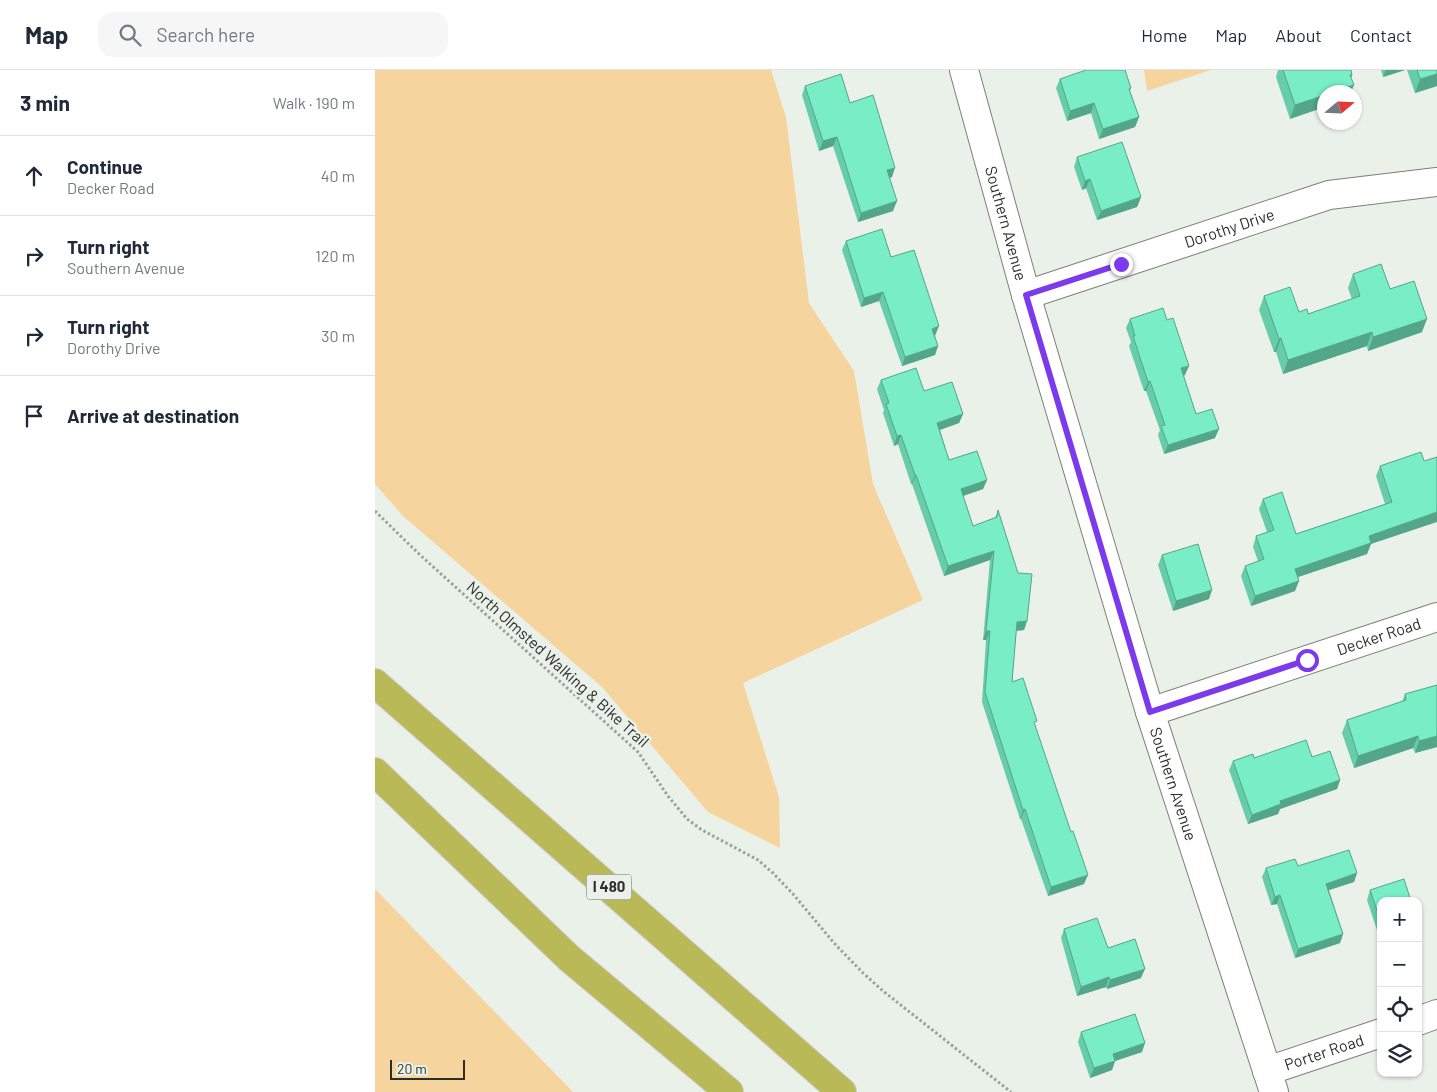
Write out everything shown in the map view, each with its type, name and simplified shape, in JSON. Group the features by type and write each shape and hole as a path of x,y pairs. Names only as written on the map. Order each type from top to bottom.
{"highway":[{"name":"I 480","path":"375,683 842,1092"},
{"path":"375,772 569,958 729,1092"}],"street":[{"name":"Southern Avenue","path":"964,70 1026,295 1150,712 1271,1082"},
{"name":"Dorothy Drive","path":"1026,295 1329,195 1437,182"},
{"name":"Decker Road","path":"1150,712 1437,617"},
{"path":"1422,1020 1437,1014"},
{"name":"Porter Road","path":"1271,1082 1377,1035"}],"path":[{"name":"North Olmsted Walking & Bike Trail","path":"375,511 413,548 638,752 668,796 687,819 702,830 757,860 773,873 793,894 833,943 876,985 1011,1092"}],"shaded area":[{"path":"375,70 771,70 786,117 809,303 854,371 873,484 923,600 743,683 779,797 780,848 708,812 602,687 403,516 375,484"},
{"path":"1144,70 1211,70 1147,91"},
{"path":"375,889 573,1092 375,1092"}],"building":[{"path":"1086,70 1125,70 1131,88 1129,89 1139,117 1103,129 1094,103 1070,111 1060,79"},
{"path":"1283,70 1351,70 1352,75 1350,75 1354,85 1317,85 1317,98 1295,105"},
{"path":"1417,70 1437,70 1437,74 1420,79"},
{"path":"841,74 850,103 873,95 895,168 887,170 897,201 861,213 837,137 823,141 805,86"},
{"path":"1122,142 1141,197 1101,211 1090,179 1085,181 1077,157"},
{"path":"882,229 891,257 914,250 939,326 932,329 938,346 905,357 883,292 864,298 846,241"},
{"path":"1381,264 1390,289 1414,281 1427,319 1373,337 1372,332 1288,360 1264,296 1290,287 1299,312 1307,309 1308,314 1360,296 1353,274"},
{"path":"1163,308 1167,320 1173,318 1189,366 1181,368 1196,414 1212,409 1219,429 1168,445 1161,426 1165,425 1150,381 1148,382 1133,336 1135,336 1130,319"},
{"path":"916,368 924,391 952,382 963,414 937,423 949,460 977,451 987,480 961,489 973,526 997,517 998,510 1018,573 1032,574 1027,621 1017,622 1012,682 1023,678 1037,721 1034,722 1071,832 1073,831 1088,875 1051,887 1025,809 1023,810 985,692 990,631 986,631 994,551 948,566 901,435 897,436 886,404 889,403 881,380"},
{"path":"1421,452 1424,461 1437,457 1437,512 1369,536 1371,543 1295,569 1299,581 1255,596 1245,566 1264,559 1256,536 1274,530 1263,499 1282,492 1296,534 1392,502 1380,466"},
{"path":"1198,544 1212,590 1176,601 1162,555"},
{"path":"1437,685 1437,736 1419,741 1418,736 1358,756 1347,720 1406,700 1405,694"},
{"path":"1306,740 1312,757 1330,751 1340,780 1280,801 1281,804 1252,815 1233,761 1253,754 1254,758"},
{"path":"1349,850 1357,873 1326,884 1343,934 1298,949 1280,895 1275,897 1266,868 1295,859 1298,866"},
{"path":"1404,879 1410,897 1377,897 1377,910 1370,890"},
{"path":"1097,918 1108,948 1135,939 1145,969 1110,980 1109,977 1081,987 1064,929"},
{"path":"1135,1014 1145,1043 1113,1054 1115,1061 1094,1068 1081,1032"}],"route":[{"path":"1121,264 1026,295 1150,712 1307,660"}]}
